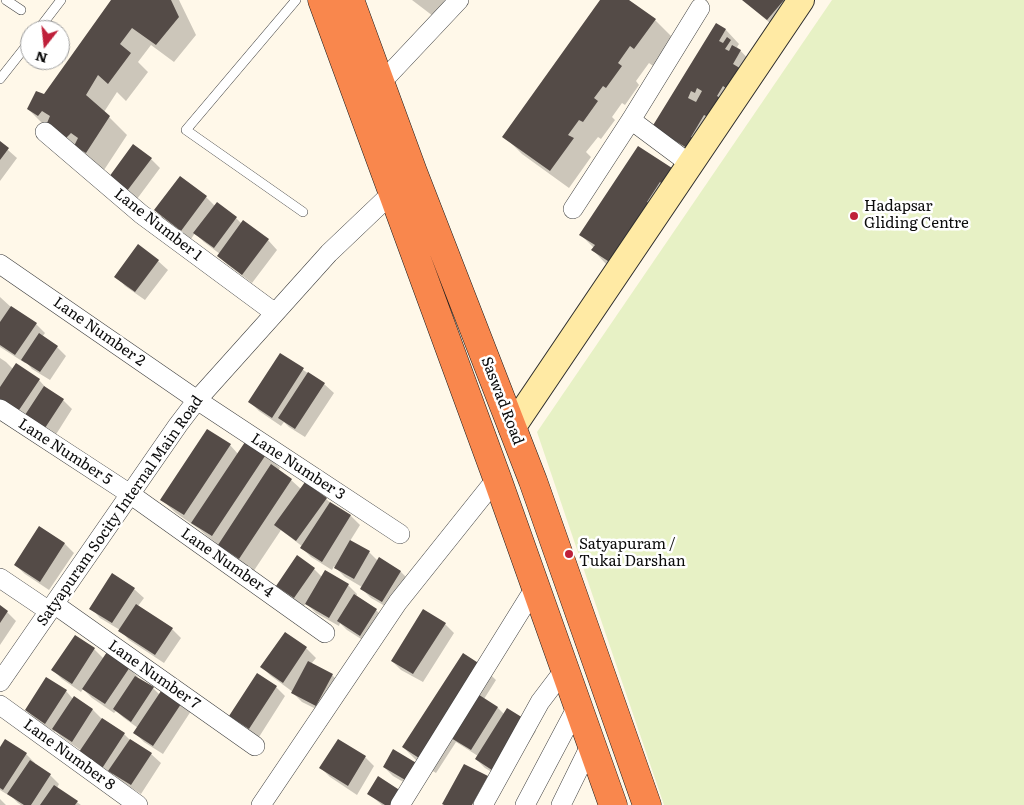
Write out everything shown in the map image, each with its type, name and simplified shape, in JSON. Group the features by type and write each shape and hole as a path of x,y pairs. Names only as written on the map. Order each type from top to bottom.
{"highway":[{"name":"Saswad Road","path":"322,0 497,478 613,805"},
{"name":"Saswad Road","path":"350,0 413,172 533,481 647,805"}],"street":[{"path":"380,84 460,0"},
{"path":"512,428 801,0"},
{"path":"573,209 700,8"},
{"path":"631,120 690,164"},
{"name":"Lane Number 1","path":"45,132 141,214 276,312"},
{"name":"Satyapuram Socity Internal Main Road","path":"0,682 178,424 197,400 329,253 392,193"},
{"name":"Lane Number 2","path":"0,264 197,400"},
{"name":"Lane Number 3","path":"197,400 400,534"},
{"name":"Lane Number 5","path":"0,409 130,494"},
{"path":"261,805 398,602 497,478"},
{"name":"Lane Number 4","path":"130,494 325,633"},
{"name":"Lane Number 7","path":"0,578 52,607 255,746"},
{"path":"400,805 536,586"},
{"path":"483,805 540,702 565,668"},
{"name":"Lane Number 8","path":"0,705 138,805"},
{"path":"525,805 578,706"},
{"path":"561,805 591,744"}],"lane":[{"path":"6,0 21,10"},
{"path":"46,20 61,0"},
{"path":"296,0 186,130 303,212"},
{"path":"0,79 20,54"}],"green space":[{"name":"Hadapsar Gliding Centre","path":"832,0 1024,0 1024,805 664,805 537,432"}],"building":[{"path":"111,0 171,0 179,17 156,45 132,28 120,44 131,53 108,84 98,75 86,95 110,116 86,153 74,146 78,138 71,133 65,139 47,123 50,116 42,111 38,116 27,109 36,91 44,94 61,70 70,70 70,58"},
{"path":"600,0 629,0 656,19 634,49 630,46 618,63 622,66 606,88 603,86 594,98 598,101 583,122 579,120 568,135 574,138 550,171 502,137"},
{"path":"742,0 784,0 767,20"},
{"path":"716,23 726,29 719,41 723,43 727,37 731,40 725,49 729,51 732,45 741,50 733,64 743,70 727,89 723,86 717,96 720,98 708,117 704,115 687,148 652,127","holes":["697,88 702,91 696,102 688,98 691,91 695,93"]},
{"path":"0,141 9,148 0,160"},
{"path":"133,144 152,158 127,191 109,177"},
{"path":"638,146 672,168 647,202 649,203 611,263 591,250 595,245 579,235"},
{"path":"180,176 207,196 181,231 154,210"},
{"path":"217,202 237,217 214,248 193,233"},
{"path":"243,220 269,239 242,275 217,256"},
{"path":"138,244 159,260 135,292 114,277"},
{"path":"11,306 37,323 15,355 0,345 0,322"},
{"path":"39,333 58,346 40,372 21,360"},
{"path":"280,353 304,368 272,418 248,402"},
{"path":"16,363 40,379 17,413 0,402 0,387"},
{"path":"308,372 325,383 295,429 278,418"},
{"path":"44,386 64,399 45,428 25,415"},
{"path":"207,429 231,444 184,515 160,500"},
{"path":"247,439 267,453 212,536 191,523"},
{"path":"271,464 292,479 239,559 218,545"},
{"path":"305,482 327,498 296,541 274,525"},
{"path":"330,502 351,515 322,562 300,548"},
{"path":"39,526 65,543 40,582 14,565"},
{"path":"350,540 370,551 354,579 334,568"},
{"path":"297,555 315,568 294,598 276,586"},
{"path":"379,557 401,571 382,602 360,589"},
{"path":"325,570 349,584 329,618 305,604"},
{"path":"112,573 135,588 112,623 89,609"},
{"path":"354,594 377,609 360,636 337,621"},
{"path":"136,604 173,628 155,655 118,631"},
{"path":"0,605 8,611 0,623"},
{"path":"423,609 446,623 413,674 391,661"},
{"path":"285,632 307,647 283,683 260,667"},
{"path":"75,635 95,648 72,684 51,670"},
{"path":"107,652 130,667 105,704 82,689"},
{"path":"463,653 483,666 422,760 402,747"},
{"path":"308,661 333,674 316,706 291,693"},
{"path":"257,673 277,686 249,729 229,716"},
{"path":"135,676 154,687 131,722 113,709"},
{"path":"46,677 67,690 45,724 25,710"},
{"path":"163,688 183,701 153,746 133,733"},
{"path":"473,691 498,707 471,750 446,735"},
{"path":"74,696 93,709 72,742 52,729"},
{"path":"507,708 528,721 495,772 475,759"},
{"path":"102,718 125,733 101,770 77,755"},
{"path":"5,739 27,753 3,790 0,788 0,747"},
{"path":"130,739 152,753 131,785 108,771"},
{"path":"338,739 366,756 348,786 319,768"},
{"path":"393,749 418,764 407,781 383,767"},
{"path":"30,760 51,774 31,805 24,805 7,794"},
{"path":"464,764 488,776 472,805 442,804"},
{"path":"378,776 404,793 396,805 385,805 367,794"},
{"path":"54,785 78,801 75,805 40,805"}],"place":[{"name":"Hadapsar Gliding Centre","path":"854,216"},
{"name":"Satyapuram / Tukai Darshan","path":"569,554"}]}
